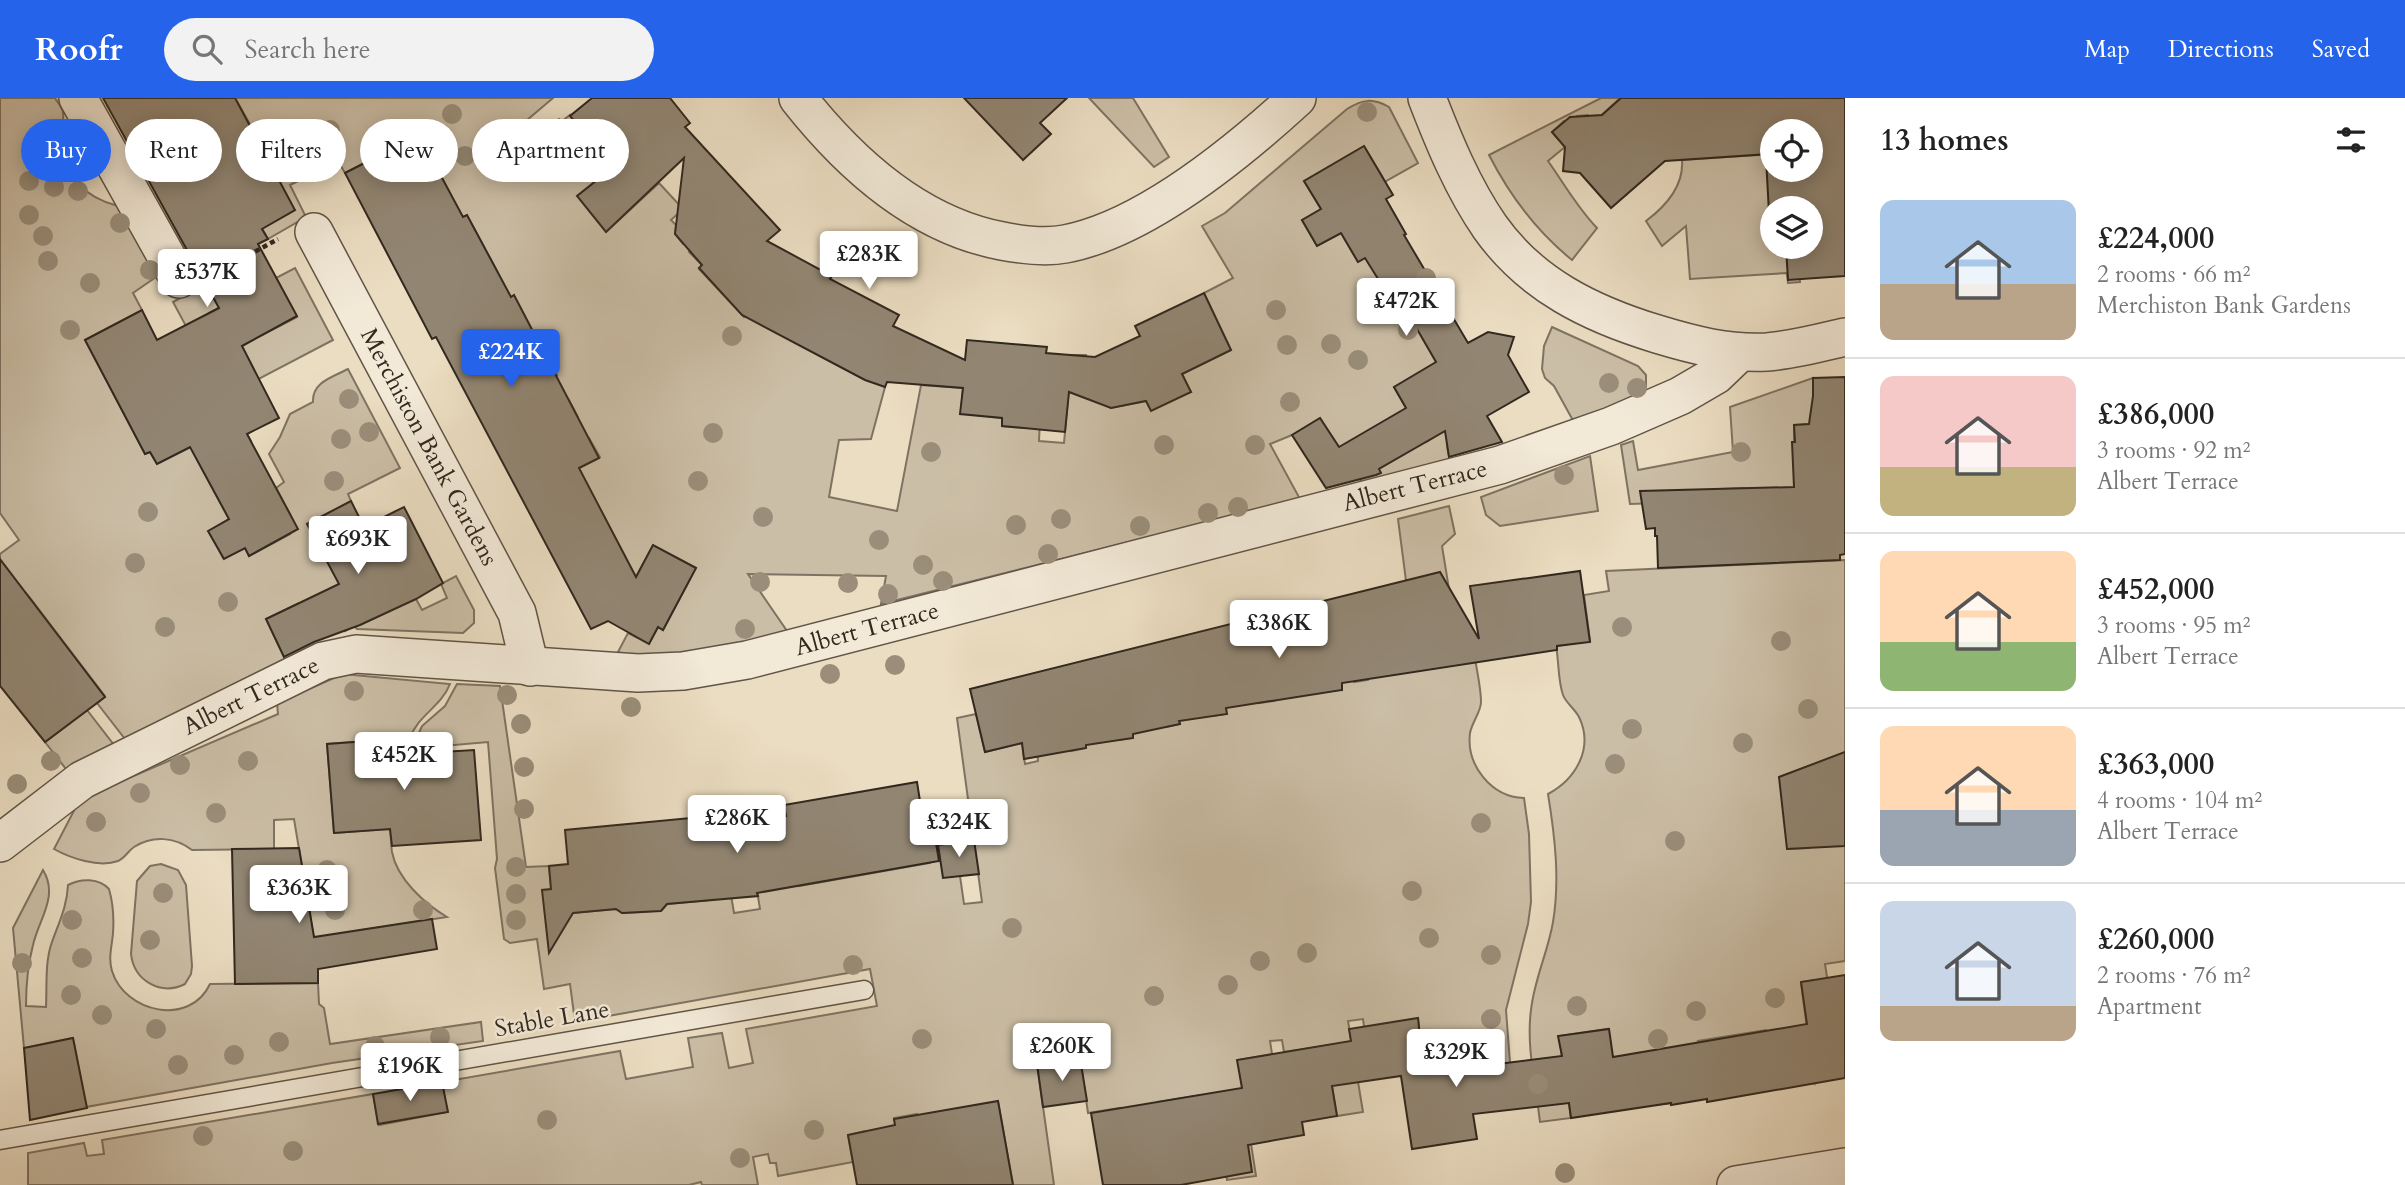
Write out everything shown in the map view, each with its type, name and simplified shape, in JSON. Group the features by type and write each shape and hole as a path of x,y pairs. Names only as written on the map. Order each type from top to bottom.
{"street":[{"path":"78,98 179,279"},
{"path":"798,98 862,167 912,206 976,236 1044,246 1090,238 1128,221 1180,192 1250,141 1297,98"},
{"path":"1427,98 1441,135 1475,202 1505,245 1535,275 1571,300 1629,325 1703,348 1740,352 1788,349 1845,337"},
{"name":"Merchiston Bank Gardens","path":"314,232 517,613 530,667"},
{"name":"Albert Terrace","path":"0,843 82,780 323,661 356,654 638,673 682,671 747,660 1500,465 1611,426 1680,396 1716,376 1740,352"},
{"path":"1735,1185 1845,1167"}],"lane":[{"name":"Stable Lane","path":"0,1140 864,990"}],"path":[{"path":"179,279 185,290 295,229 314,232"}],"shaded area":[{"path":"0,98 55,98 63,111 63,119 21,119 21,182 76,182 96,197 118,206 159,275 133,293 142,310 85,340 145,454 150,452 157,464 197,444 247,434 251,441 201,467 229,519 209,531 223,558 245,548 249,556 290,534 282,519 290,514 276,488 284,482 269,454 290,414 313,402 316,390 324,381 348,369 400,468 348,494 351,501 327,514 360,625 415,597 422,610 447,598 441,584 456,576 474,610 474,623 463,633 357,629 354,626 345,631 333,605 299,603 266,619 285,659 125,739 97,703 105,696 30,598 0,564 0,554 19,540 0,513"},
{"path":"189,98 553,98 528,119 472,119 472,182 606,182 607,231 659,183 683,209 671,220 676,225 675,234 683,244 692,243 695,246 689,252 702,265 699,269 744,317 771,293 866,378 885,387 871,439 839,440 829,497 897,511 921,385 963,388 961,413 1002,418 1002,426 1023,428 1040,420 1039,441 1064,443 1072,355 1086,355 1101,403 1111,408 1191,392 1182,374 1231,350 1204,293 1233,278 1202,226 1225,213 1347,109 1358,103 1378,102 1389,107 1418,163 1379,185 1383,178 1364,146 1304,181 1321,209 1302,220 1317,246 1341,233 1358,262 1398,239 1378,278 1388,295 1420,276 1424,283 1399,299 1417,329 1468,344 1394,387 1426,442 1466,418 1455,441 1447,446 1450,462 1363,484 1320,418 1292,435 1270,444 1300,499 881,604 886,576 748,574 787,631 679,656 636,656 618,652 628,633 649,644 658,627 663,630 696,568 653,545 620,607 579,468 600,457 589,438 568,449 578,417 569,400 548,411 535,386 557,375 547,358 526,369 514,296 493,306 498,273 467,215 442,227 418,182 458,182 458,119 360,119 360,165 346,172 346,119 247,119 237,101 211,115"},
{"path":"1089,98 1133,98 1169,157 1154,167"},
{"path":"1601,98 1632,98 1619,99 1594,122 1588,115 1577,116 1567,124 1564,121 1552,132 1565,147 1548,161 1597,228 1572,260 1525,212 1489,155"},
{"path":"236,150 236,182 296,182 290,185 306,217 268,239 222,158"},
{"path":"1760,155 1760,182 1793,182 1794,196 1760,196 1760,259 1798,259 1800,282 1788,283 1787,273 1690,279 1686,226 1662,246 1646,221 1660,209 1677,187 1682,160"},
{"path":"295,268 333,340 224,397 173,302 222,275 235,299 209,313 230,352 297,317 276,278"},
{"path":"1552,327 1638,366 1646,375 1646,391 1576,426 1542,369 1544,346"},
{"path":"1813,378 1817,424 1794,425 1794,480 1817,498 1746,500 1745,488 1721,489 1721,501 1630,504 1621,445 1633,441 1638,470 1733,452 1730,407"},
{"path":"1590,456 1598,511 1500,526 1486,515 1481,497"},
{"path":"1449,506 1455,534 1442,546 1449,589 1406,581 1398,519"},
{"path":"1845,560 1845,752 1780,777 1788,849 1809,848 1845,820 1845,961 1825,964 1833,1016 1814,980 1801,982 1814,1083 1766,1030 1698,1041 1671,1103 1656,1105 1650,1068 1615,1073 1608,1029 1559,1036 1571,1118 1540,1122 1530,1024 1533,999 1551,933 1555,906 1556,858 1548,794 1567,780 1580,762 1584,740 1579,717 1563,695 1556,646 1590,641 1584,595 1609,591 1606,571"},
{"path":"1366,658 1475,658 1481,702 1470,733 1472,757 1483,777 1491,785 1501,792 1524,798 1529,834 1531,902 1506,1010 1510,1063 1466,1069 1460,1032 1420,1037 1418,1019 1366,1041 1363,1019 1348,1021 1363,1112 1337,1116 1325,1046 1284,1052 1282,1040 1270,1041 1272,1054 1238,1060 1256,1176 1227,1180 1217,1117 1207,1118 1202,1095 1158,1102 1124,1132 1120,1108 1088,1113 1080,1058 1037,1064 1054,1185 1013,1185 998,1101 920,1128 917,1114 894,1118 901,1160 865,1131 848,1135 853,1162 778,1176 776,1163 770,1163 768,1154 753,1157 758,1185 702,1185 701,1182 689,1185 28,1185 28,1153 84,1143 87,1156 104,1154 102,1140 373,1094 379,1125 447,1112 442,1082 620,1051 626,1079 693,1067 688,1038 722,1033 729,1068 753,1063 746,1029 877,1006 870,969 575,1022 570,984 544,989 537,939 510,943 504,939 495,868 497,859 488,742 420,748 420,738 417,737 422,726 445,706 457,684 500,686 526,867 549,866 551,889 573,913 616,909 622,913 643,912 662,910 667,904 709,900 720,828 734,913 760,909 746,822 774,817 778,837 790,835 799,886 930,863 930,859 940,858 960,876 964,904 982,902 957,718 976,714 985,752 1022,743 1025,764 1038,761 1036,739 1068,732 1071,751 1086,748 1083,728 1119,740 1133,738 1130,716 1166,727 1180,724 1177,705 1212,716 1226,714 1225,693 1257,685 1259,703 1274,701 1270,681 1342,690 1340,664 1351,661 1354,682 1368,680"},
{"path":"343,674 450,684 441,699 418,723 410,738 327,744 334,833 390,829 392,852 400,872 421,898 447,917 357,931 318,963 294,819 274,820 274,849 192,850 178,842 156,839 134,847 118,861 94,863 76,859 54,849 80,799 278,714 277,703"},
{"path":"87,710 114,745 66,769 45,742"},
{"path":"161,864 178,870 186,885 192,966 185,984 167,988 150,984 143,979 133,964 131,954 137,881 150,866"},
{"path":"43,870 49,889 48,898 31,952 26,1006 46,1007 49,952 64,909 68,885 90,880 109,889 113,922 110,957 112,971 119,985 130,997 143,1005 174,1010 188,1006 201,998 210,984 318,983 319,1004 324,1008 330,1044 481,1022 483,1041 332,1063 86,1107 73,1038 24,1048 13,928"}],"building":[{"path":"103,98 235,98 246,119 236,119 236,182 280,182 295,210 262,229 268,239 258,244 297,316 242,346 279,418 247,434 298,529 249,556 245,548 224,559 208,531 229,519 190,447 157,464 150,452 145,454 85,340 142,310 157,340 219,308 149,182 222,182 222,119 125,119 125,138"},
{"path":"592,98 670,98 690,123 685,127 780,230 767,241 832,276 830,279 899,315 893,326 965,360 967,340 1047,347 1046,353 1095,357 1140,336 1135,326 1204,293 1231,350 1182,374 1191,392 1151,411 1146,401 1111,408 1069,392 1065,432 1002,426 1002,418 960,414 963,388 887,382 885,387 865,380 742,315 699,268 702,265 675,234 684,158 606,232 577,196 594,182 629,182 629,119 572,119 570,116"},
{"path":"964,98 1067,98 1040,123 1051,134 1023,160"},
{"path":"1621,98 1845,98 1845,276 1788,280 1787,259 1823,259 1823,196 1768,196 1767,182 1823,182 1823,119 1760,119 1760,155 1665,161 1611,208 1580,173 1563,171 1565,147 1552,132 1570,117 1602,115"},
{"path":"1364,146 1393,195 1386,199 1406,234 1404,235 1468,343 1488,332 1514,337 1508,355 1529,392 1487,416 1502,442 1449,457 1445,431 1379,469 1381,473 1326,488 1292,435 1320,418 1339,447 1406,408 1394,387 1436,362 1395,291 1388,295 1365,258 1358,262 1341,233 1317,246 1302,220 1321,209 1304,181"},
{"path":"360,165 360,182 444,182 463,217 467,215 511,297 514,295 599,458 579,468 636,577 653,545 696,568 663,630 658,627 649,644 608,621 591,629 436,337 432,339 346,172"},
{"path":"1845,377 1845,554 1840,555 1840,560 1658,568 1657,536 1655,528 1646,529 1640,491 1794,487 1794,425 1809,424 1813,378"},
{"path":"351,501 364,527 404,507 443,583 416,599 284,657 266,619 339,584 307,524"},
{"path":"0,559 105,697 45,742 0,686"},
{"path":"1580,571 1590,642 1557,646 1557,650 1342,683 1342,690 1226,708 1227,714 1179,721 1180,724 1133,734 1133,738 1086,745 1086,748 1024,759 1022,743 985,752 970,689 1440,572 1479,639 1470,586"},
{"path":"409,738 409,754 474,750 481,840 392,846 390,829 334,833 327,744"},
{"path":"1845,752 1845,846 1787,849 1779,777"},
{"path":"917,782 922,814 931,813 939,861 757,893 758,896 667,904 661,911 622,913 616,909 573,913 549,953 542,890 551,889 549,866 568,864 565,830 701,817 702,829 775,821 774,817 786,816 784,805"},
{"path":"974,840 979,874 943,878 938,845"},
{"path":"299,848 314,937 432,919 437,949 318,969 318,983 235,984 232,849"},
{"path":"1845,975 1845,1078 1707,1102 1707,1099 1671,1103 1571,1118 1569,1103 1473,1114 1477,1139 1412,1149 1401,1076 1332,1086 1337,1116 1302,1122 1304,1135 1248,1145 1252,1172 1181,1185 1103,1185 1091,1113 1242,1088 1237,1060 1351,1041 1349,1029 1418,1018 1420,1037 1460,1031 1466,1068 1562,1056 1558,1036 1609,1029 1613,1057 1807,1024 1801,982"},
{"path":"73,1038 87,1108 30,1120 24,1048"},
{"path":"1080,1058 1087,1101 1043,1107 1037,1064"},
{"path":"442,1082 448,1112 378,1124 373,1094"},
{"path":"998,1101 1013,1185 857,1185 848,1135 895,1125 894,1119"}]}
